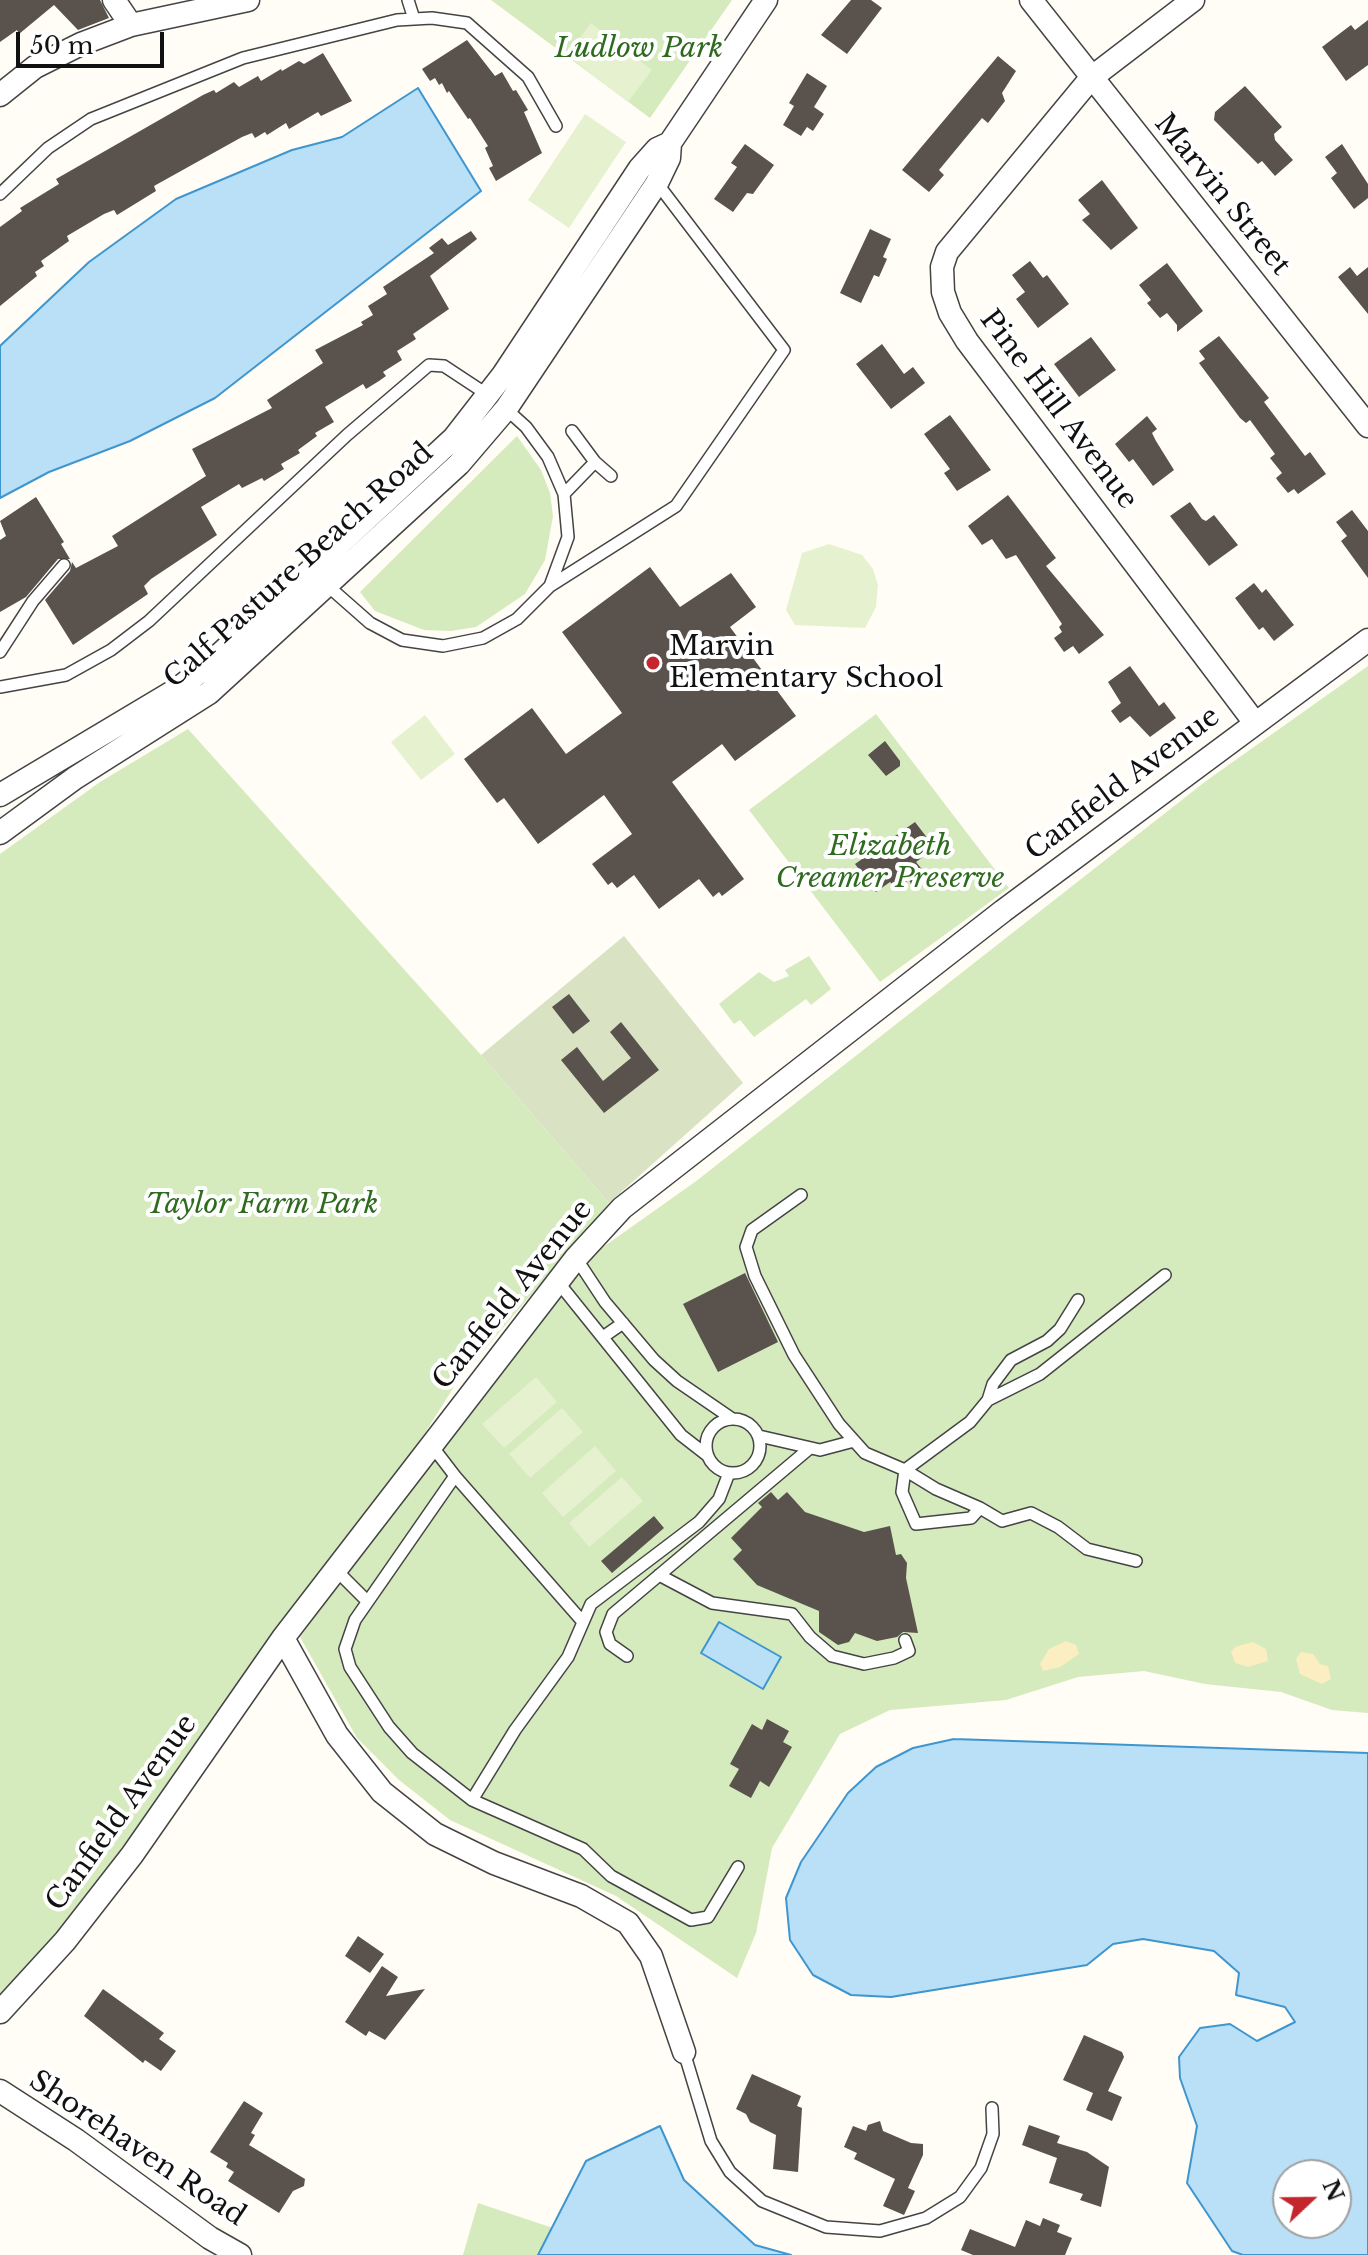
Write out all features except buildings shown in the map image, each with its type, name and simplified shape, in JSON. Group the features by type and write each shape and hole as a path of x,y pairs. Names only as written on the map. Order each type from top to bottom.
{"street":[{"path":"114,0 131,25"},
{"path":"0,95 35,67 81,44 131,25 248,0"},
{"name":"Calf Pasture Beach Road","path":"4,821 209,693 459,464 506,409 657,183 669,158 670,143 766,0"},
{"name":"Marvin Street","path":"1031,0 1368,426"},
{"name":"Pine Hill Avenue","path":"1193,0 1091,78 947,252 942,267 943,292 950,313 967,341 1255,723"},
{"name":"Calf Pasture Beach Road","path":"0,795 176,690 205,668 414,477 454,438 488,395 640,168 657,149 670,143"},
{"path":"488,395 506,409"},
{"name":"Canfield Avenue","path":"0,2012 65,1941 132,1855 283,1638 576,1258 622,1208 1003,911 1368,640"},
{"path":"283,1638 337,1735 382,1792 435,1834 494,1863 581,1896 628,1923 651,1956 684,2052"},
{"name":"Shorehaven Road","path":"0,2091 76,2140 210,2238 240,2255"}],"lane":[{"path":"408,0 414,19"},
{"path":"0,194 48,148 91,119 243,58 309,39 414,19 467,23 528,77 556,126"},
{"path":"328,586 370,623 402,640 443,646 483,638 517,619 550,586 685,498 784,350 657,183"},
{"path":"0,687 66,675 111,650 149,621 347,435 429,365 444,366 488,395"},
{"path":"506,409 541,446 564,494 568,537 550,586"},
{"path":"572,431 595,462 611,476"},
{"path":"564,494 595,462"},
{"path":"0,652 33,601 64,565"},
{"path":"801,1195 752,1230 746,1247 755,1276 794,1355 854,1441 865,1453 905,1470 1002,1521 1031,1513 1058,1527 1087,1549 1136,1561"},
{"path":"576,1258 623,1323 677,1381 731,1418 748,1423 759,1436 820,1450 854,1441"},
{"path":"988,1400 1040,1374 1165,1275"},
{"path":"558,1282 681,1435 708,1456 713,1464 729,1473 738,1473 754,1463 759,1455 759,1436"},
{"path":"980,1508 971,1518 916,1524 902,1492 905,1470 970,1422 988,1400 993,1384 1011,1360 1047,1341 1060,1329 1078,1300"},
{"path":"603,1337 623,1323"},
{"path":"708,1456 706,1439 710,1431 715,1425 731,1418"},
{"path":"432,1446 582,1621"},
{"path":"627,1656 610,1644 606,1632 613,1614 810,1448"},
{"path":"472,1800 515,1730 568,1657 591,1604 706,1515 719,1499 729,1473"},
{"path":"455,1476 367,1601 347,1635 345,1649 350,1667 389,1727 412,1753 472,1800 583,1849 611,1876 691,1920 708,1917 738,1867"},
{"path":"336,1570 367,1601"},
{"path":"659,1575 712,1603 792,1614 810,1637 832,1656 864,1664 894,1658 909,1651 905,1640"},
{"path":"684,2052 711,2141 730,2172 762,2201 826,2227 880,2231 926,2218 960,2197 981,2168 993,2134 992,2108"}],"green space":[{"name":"Ludlow Park","path":"491,0 732,0 650,118"},
{"path":"591,23 652,70 628,102 567,55"},
{"path":"585,114 626,142 569,228 528,200"},
{"path":"517,436 541,470 550,493 553,516 545,560 525,594 476,627 451,631 424,630 375,611 360,592"},
{"path":"829,544 862,555 873,569 878,585 876,607 865,628 795,625 786,610 802,553"},
{"path":"1368,666 1368,1713 1332,1710 1281,1692 1205,1684 1144,1671 1078,1677 1006,1700 890,1710 840,1734 772,1848 756,1933 737,1978 616,1896 450,1820 399,1780 357,1738 300,1637 483,1385 582,1262 695,1182 1206,781"},
{"name":"Elizabeth Creamer Preserve","path":"876,714 1009,888 880,982 749,810"},
{"path":"425,715 455,754 421,780 391,742"},
{"name":"Taylor Farm Park","path":"188,729 481,1055 609,1203 457,1382 372,1517 108,1872 0,2004 0,854 100,782"},
{"path":"624,936 743,1083 609,1203 481,1055"},
{"path":"809,956 831,989 811,1005 806,999 754,1037 740,1020 734,1024 719,1004 759,972 774,982 789,976 785,970"},
{"path":"536,1377 557,1402 504,1448 482,1424"},
{"path":"562,1408 583,1432 530,1478 509,1454"},
{"path":"595,1446 616,1471 563,1517 542,1493"},
{"path":"622,1477 643,1501 589,1547 569,1523"},
{"path":"478,2203 634,2255 463,2255"}],"sand":[{"path":"1066,1641 1076,1645 1079,1654 1060,1667 1043,1671 1040,1664 1049,1649"},
{"path":"1253,1642 1266,1649 1268,1661 1248,1667 1235,1663 1231,1652 1235,1647"},
{"path":"1301,1652 1313,1654 1320,1664 1328,1666 1331,1679 1322,1684 1300,1674 1296,1659"}],"water":[{"path":"418,88 481,191 215,398 130,441 49,472 0,498 0,346 89,262 176,199 292,150 342,137"},
{"path":"719,1622 781,1657 763,1689 701,1653"},
{"path":"954,1739 1368,1753 1368,2255 1243,2255 1232,2251 1187,2183 1197,2126 1180,2078 1179,2057 1200,2028 1230,2024 1257,2041 1295,2022 1285,2007 1236,1995 1239,1973 1214,1951 1143,1939 1113,1944 1087,1965 891,1997 851,1995 813,1975 790,1940 786,1898 801,1862 848,1793 876,1767 913,1748"},
{"path":"660,2126 684,2180 755,2245 791,2255 538,2255 586,2161"}],"place":[{"name":"Marvin Elementary School","path":"653,663"}]}
